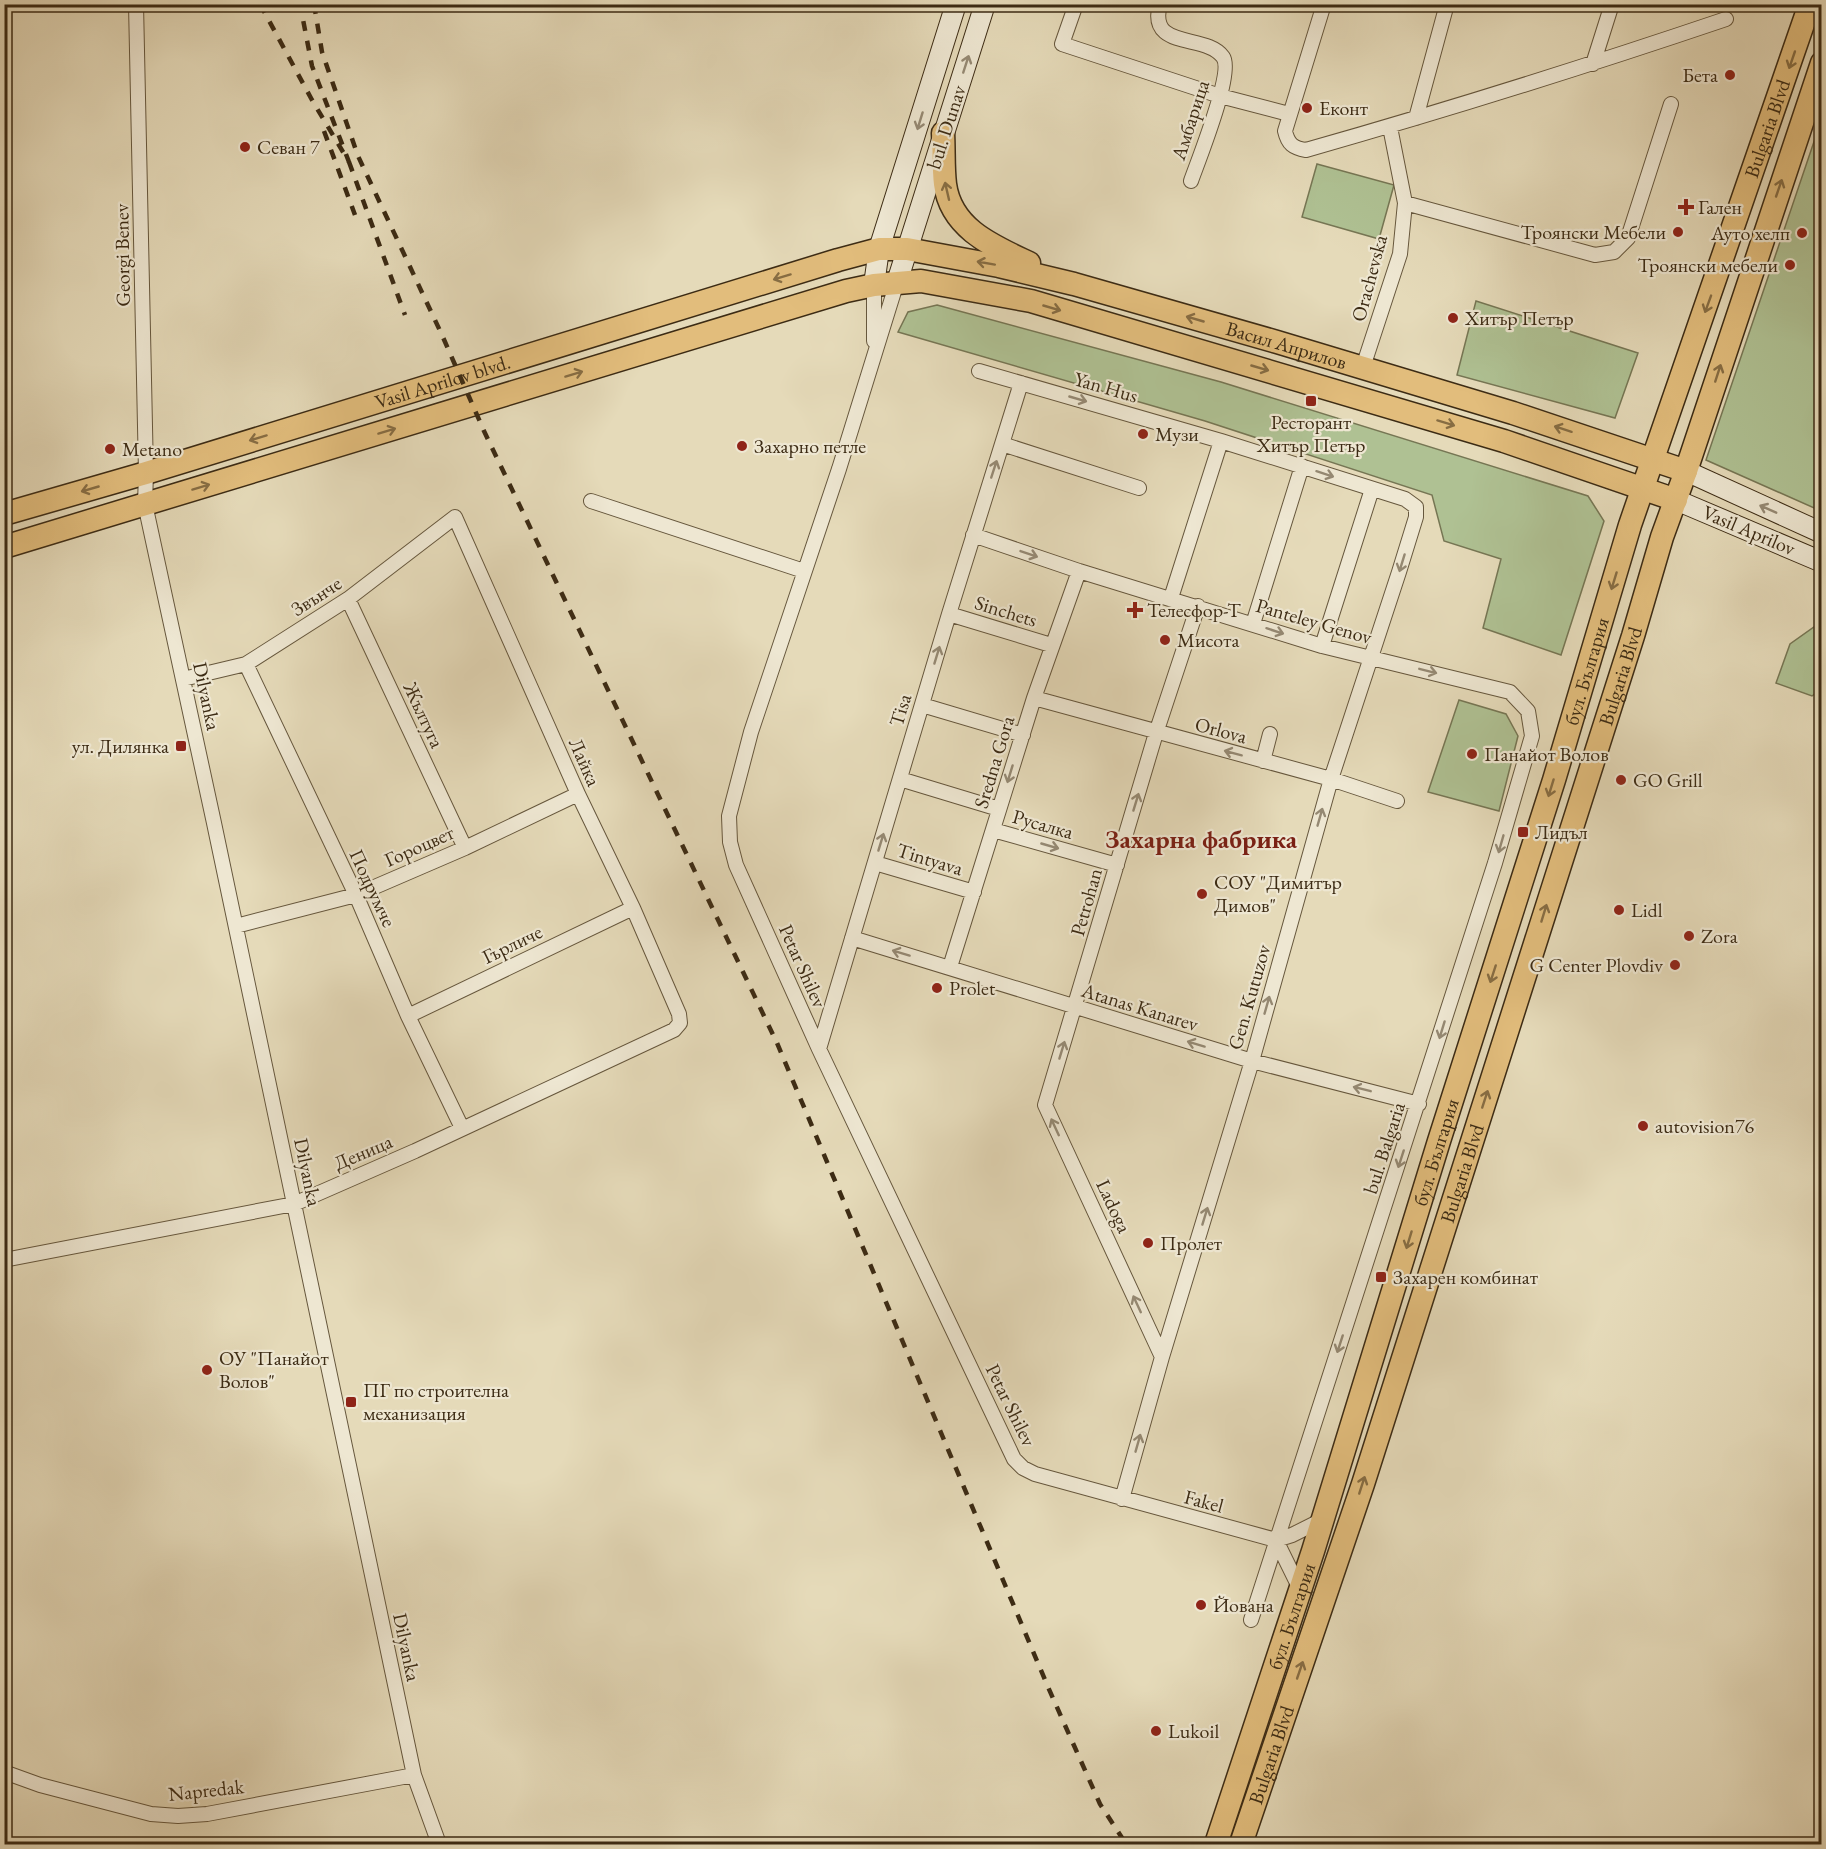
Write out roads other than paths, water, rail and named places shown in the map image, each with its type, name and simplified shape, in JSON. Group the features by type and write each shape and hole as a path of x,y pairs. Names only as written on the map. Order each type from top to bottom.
{"main road":[{"name":"bul. Dunav","path":"874,285 879,249 956,4"},
{"name":"bul. Dunav","path":"897,282 985,4"},
{"name":"Bulgaria Blvd","path":"1653,459 1810,4"},
{"path":"1676,500 1821,63"},
{"path":"943,133 945,185 952,207 966,226 994,246 1074,284"},
{"name":"Vasil Aprilov blvd.","path":"4,514 146,473 879,249"},
{"name":"Васил Априлов","path":"879,249 907,249 999,266 1074,284 1513,413 1686,471"},
{"name":"Васил Априлов","path":"874,285 921,281 1031,302 1493,437 1676,500"},
{"name":"Vasil Aprilov blvd.","path":"4,547 846,291 874,285"},
{"name":"бул. България","path":"1216,1845 1322,1521 1653,459"},
{"name":"Vasil Aprilov","path":"1686,471 1821,533"},
{"name":"Bulgaria Blvd","path":"1241,1845 1363,1484 1633,636 1662,537 1676,500"},
{"name":"Vasil Aprilov","path":"1676,500 1821,562"},
{"path":"1439,1141 1469,1151"}],"street":[{"name":"Georgi Benev","path":"136,4 145,504"},
{"path":"1076,4 1062,44 1221,96 1289,114"},
{"name":"Амбарица","path":"1160,4 1158,14 1161,28 1172,37 1213,49 1223,57 1226,69 1221,96 1191,181"},
{"path":"1324,4 1285,131 1287,141 1296,148 1306,150 1593,64 1726,19"},
{"path":"1416,118 1447,4"},
{"path":"1593,64 1612,4"},
{"path":"1406,203 1595,255 1614,252 1628,238 1671,104"},
{"name":"Orachevska","path":"1363,368 1400,254 1406,203 1390,126"},
{"name":"Petar Shilev","path":"897,282 751,732 729,816 730,833 736,865 819,1049 1014,1459 1023,1468 1035,1474 1122,1499"},
{"name":"Petar Shilev","path":"874,285 874,355"},
{"name":"Yan Hus","path":"979,371 1302,466 1405,499 1416,507"},
{"name":"Tisa","path":"819,1049 949,614 1021,383"},
{"path":"1171,598 1221,441"},
{"path":"1002,444 1139,488"},
{"path":"1253,624 1302,466"},
{"path":"1322,646 1372,489"},
{"path":"591,501 804,571"},
{"name":"Dilyanka","path":"145,504 414,1775 439,1845"},
{"name":"Gen. Kutuzov","path":"1122,1499 1162,1357 1252,1061 1330,779 1416,518 1416,507"},
{"name":"Звънче","path":"183,679 246,664 348,599 455,517"},
{"name":"Лайка","path":"455,517 578,794 633,908 679,1014 680,1023"},
{"name":"Panteley Genov","path":"973,535 1322,646 1510,692"},
{"name":"Sredna Gora","path":"950,967 1051,645 1079,570"},
{"name":"Жълтуга","path":"348,599 465,848"},
{"name":"Petrohan","path":"1045,1106 1156,733 1198,606"},
{"name":"Sinchets","path":"949,614 1051,645"},
{"name":"Подрумче","path":"246,664 356,895 408,1016 462,1128"},
{"name":"bul. Balgaria","path":"1251,1620 1419,1104 1495,863 1532,736 1528,711 1510,692"},
{"name":"Orlova","path":"1034,698 1330,779 1397,801"},
{"path":"922,705 1023,735"},
{"path":"1263,761 1270,734"},
{"path":"900,779 999,809"},
{"name":"Гороцвет","path":"236,926 356,895 465,848 578,794"},
{"name":"Русалка","path":"993,830 1117,865"},
{"name":"Tintyava","path":"875,863 974,892"},
{"name":"Гърличе","path":"408,1016 633,908"},
{"name":"Atanas Kanarev","path":"852,938 1252,1061 1419,1104"},
{"name":"Деница","path":"4,1260 294,1203 415,1151 674,1029 680,1023"},
{"name":"Ladoga","path":"1045,1106 1162,1357"},
{"name":"Fakel","path":"1122,1499 1276,1540"},
{"path":"1300,1590 1276,1540 1298,1533 1322,1521"},
{"name":"Napredak","path":"4,1772 40,1785 116,1806 151,1814 178,1816 207,1814 414,1775"}],"railway":[{"path":"260,4 312,100 349,162 312,66 300,4"},
{"path":"314,4 322,52 358,156 442,335 484,431 777,1043 1048,1687 1100,1804 1126,1844"},
{"path":"324,131 355,215"},
{"path":"349,162 405,315"}],"place":[{"name":"Бета","path":"1730,75"},
{"name":"Еконт","path":"1307,108"},
{"name":"Севан 7","path":"245,147"},
{"name":"Гален","path":"1686,207"},
{"name":"Троянски Мебели","path":"1678,232"},
{"name":"Ауто хелп","path":"1802,233"},
{"name":"Троянски мебели","path":"1790,265"},
{"name":"Хитър Петър","path":"1453,318"},
{"name":"Ресторант Хитър Петър","path":"1311,401"},
{"name":"Музи","path":"1143,434"},
{"name":"Захарно петле","path":"742,446"},
{"name":"Metano","path":"110,449"},
{"name":"Телесфор-Т","path":"1135,610"},
{"name":"Мисота","path":"1165,640"},
{"name":"ул. Дилянка","path":"181,746"},
{"name":"Панайот Волов","path":"1472,754"},
{"name":"GO Grill","path":"1621,780"},
{"name":"Лидъл","path":"1523,832"},
{"name":"СОУ \"Димитър Димов\"","path":"1202,894"},
{"name":"Lidl","path":"1619,910"},
{"name":"Zora","path":"1689,936"},
{"name":"G Center Plovdiv","path":"1675,965"},
{"name":"Prolet","path":"937,988"},
{"name":"autovision76","path":"1643,1126"},
{"name":"Пролет","path":"1148,1243"},
{"name":"Захарен комбинат","path":"1381,1277"},
{"name":"ОУ \"Панайот Волов\"","path":"207,1370"},
{"name":"ПГ по строителна механизация","path":"351,1402"},
{"name":"Йована","path":"1201,1605"},
{"name":"Lukoil","path":"1156,1731"}],"district":[{"name":"Захарна фабрика","path":"1201,839"}]}
